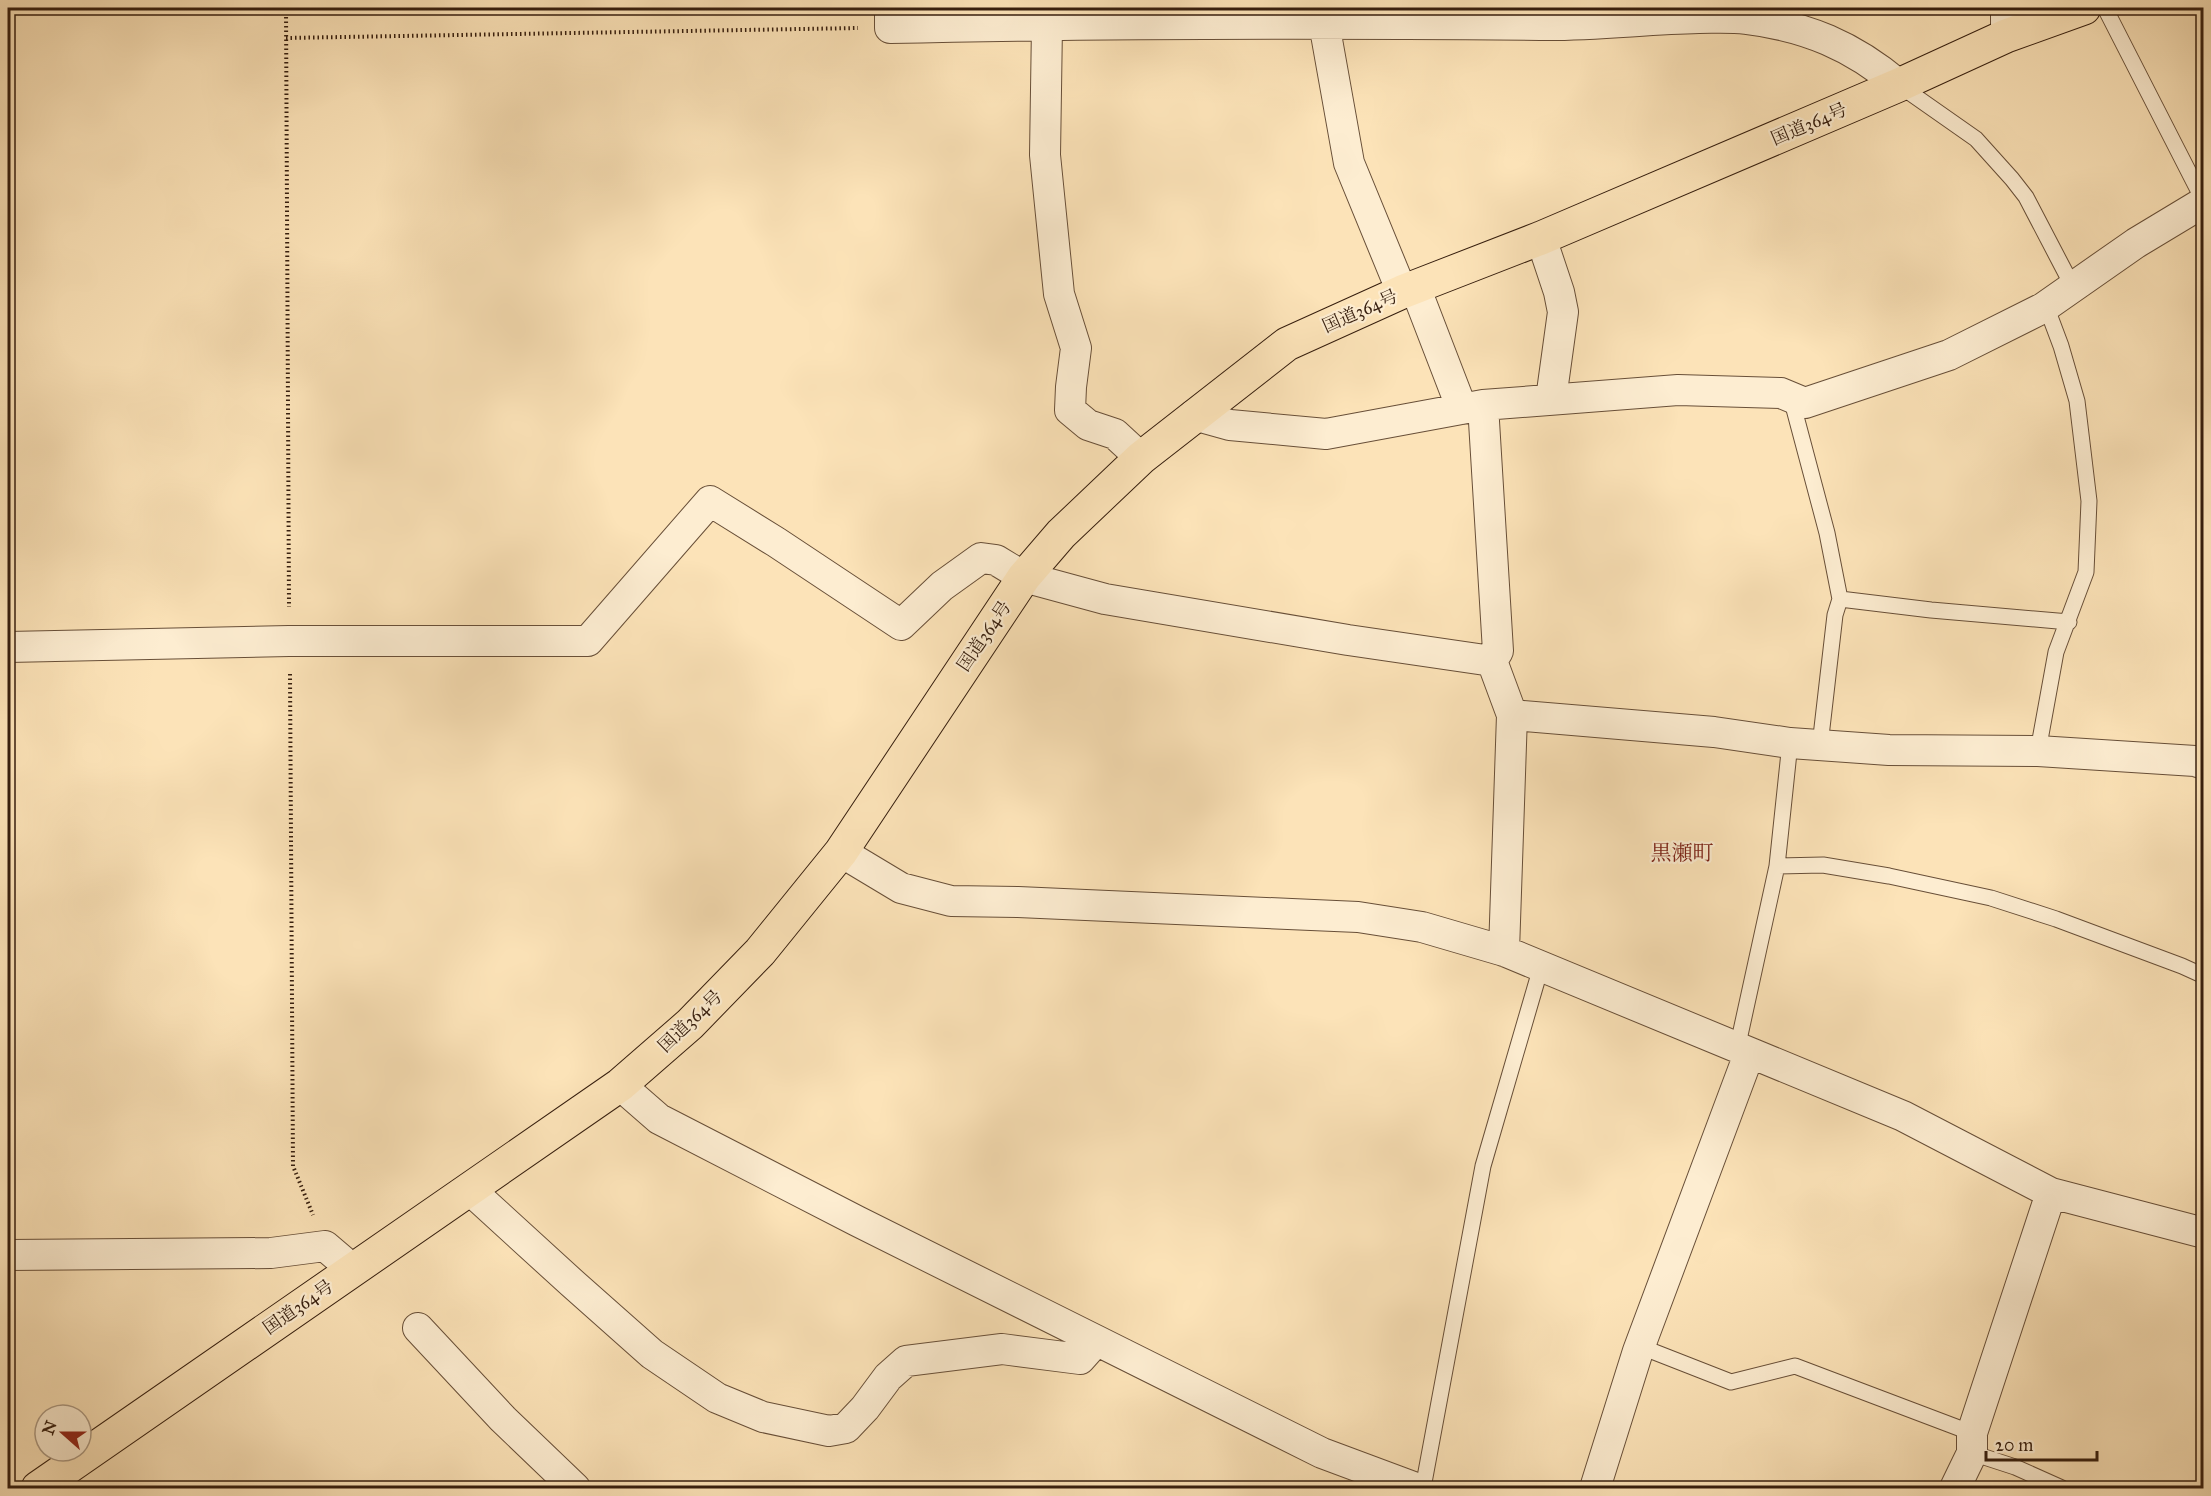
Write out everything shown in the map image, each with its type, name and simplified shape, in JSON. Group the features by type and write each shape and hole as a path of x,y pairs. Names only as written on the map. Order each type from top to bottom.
{"highway":[{"name":"国道364号","path":"38,1488 620,1085 690,1024 760,952 841,852 1024,577 1061,534 1141,458 1287,344 1408,290 1541,238 1899,85 2006,22 2085,8"}],"street":[{"path":"1324,15 1349,163 1408,290 1472,407 1498,651 1492,661"},
{"path":"890,18 1047,25 1324,15 1548,26 1671,19 1746,19 1813,32 1875,65 1899,85"},
{"path":"1047,25 1045,155 1059,294 1076,348 1070,410 1088,425 1115,434 1141,458"},
{"path":"1194,415 1230,425 1326,434 1472,407 1678,390 1781,393 1805,403 1949,355 2046,306 2136,243 2204,202"},
{"path":"1541,238 1559,292 1563,312 1551,399"},
{"path":"8,647 290,641 588,641 710,501 901,625 942,585 981,558 996,560 1024,577 1105,599 1348,640 1492,661"},
{"path":"1492,661 1512,715 1503,951"},
{"path":"1512,715 1714,732 1790,743 1889,750 2038,751 2195,761 2204,764"},
{"path":"841,852 901,888 951,901 1358,917 1422,927 1503,951 1903,1116 2051,1193 2204,1233"},
{"path":"1595,1488 1640,1346 1743,1051"},
{"path":"620,1085 659,1119 867,1226 1322,1453 1416,1488"},
{"path":"469,1189 652,1354 717,1398 763,1417 829,1431 846,1428 865,1408 888,1377 906,1361 1002,1349 1080,1359 1096,1341"},
{"path":"1956,1488 2051,1193"},
{"path":"8,1255 271,1253 325,1246 352,1269"},
{"path":"418,1329 503,1419 575,1488"}],"lane":[{"path":"2104,8 2199,190 2204,195"},
{"path":"1899,85 1976,139 2012,178 2026,197 2073,287"},
{"path":"2038,751 2056,652 2086,572 2089,501 2077,401 2061,346 2046,306"},
{"path":"1795,399 1794,409 1827,533 1840,599 1835,615 1820,745"},
{"path":"1840,599 1931,610 2068,622"},
{"path":"1743,1051 1777,866 1790,743"},
{"path":"1777,866 1823,865 1889,876 1991,898 2056,919 2204,976"},
{"path":"1423,1488 1483,1166 1541,967"},
{"path":"1640,1346 1731,1382 1795,1366 1972,1443 2015,1467 2062,1488"}],"path":[{"path":"285,8 293,1166 325,1246"},
{"path":"286,38 890,18"}],"district":[{"name":"黒瀬町","path":"1682,853"}]}
